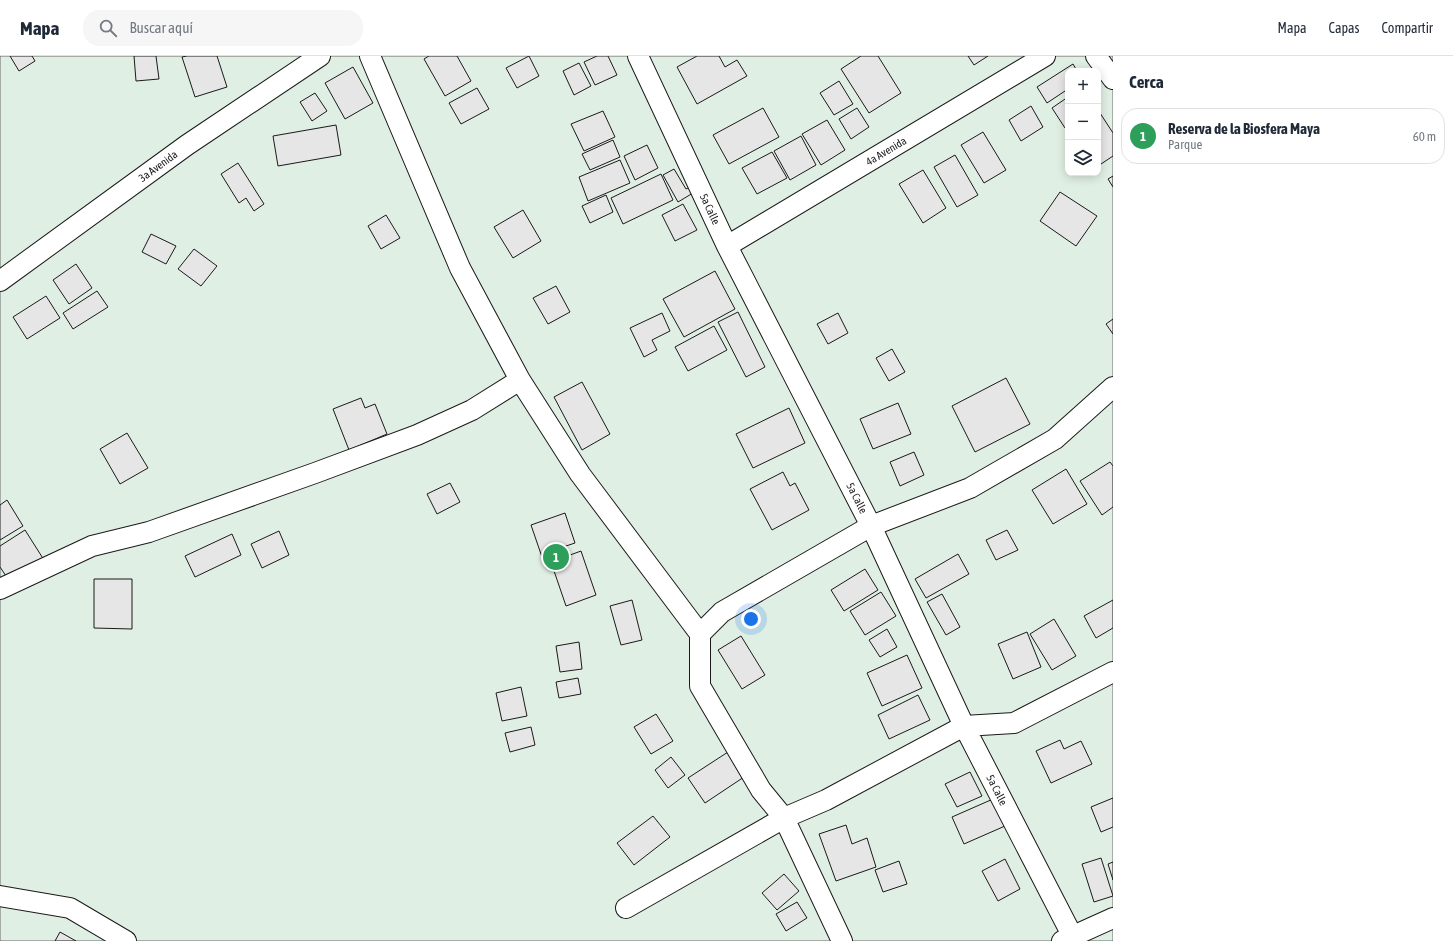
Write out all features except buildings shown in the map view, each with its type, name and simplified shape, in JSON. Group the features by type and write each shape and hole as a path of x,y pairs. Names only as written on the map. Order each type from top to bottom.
{"street":[{"name":"3a Avenida","path":"0,281 187,145 320,56"},
{"path":"370,56 460,268 520,380 580,474 700,634 700,686 761,790 784,818 842,941"},
{"name":"5a Calle","path":"638,56 727,246 871,526 964,726 1070,939"},
{"name":"4a Avenida","path":"727,246 1045,56"},
{"path":"1096,56 1113,80"},
{"path":"0,589 92,546 149,532 417,435 472,410 520,380"},
{"path":"700,634 722,612 871,526 970,488 1042,447 1054,439 1113,388"},
{"path":"626,908 784,818 826,800 964,726 1014,723 1113,672"},
{"path":"0,896 70,908 126,941"},
{"path":"1070,939 1113,918"}],"green space":[{"path":"0,56 1113,56 1113,941 0,941"}],"place":[{"name":"Reserva de la Biosfera Maya","path":"556,557"}]}
